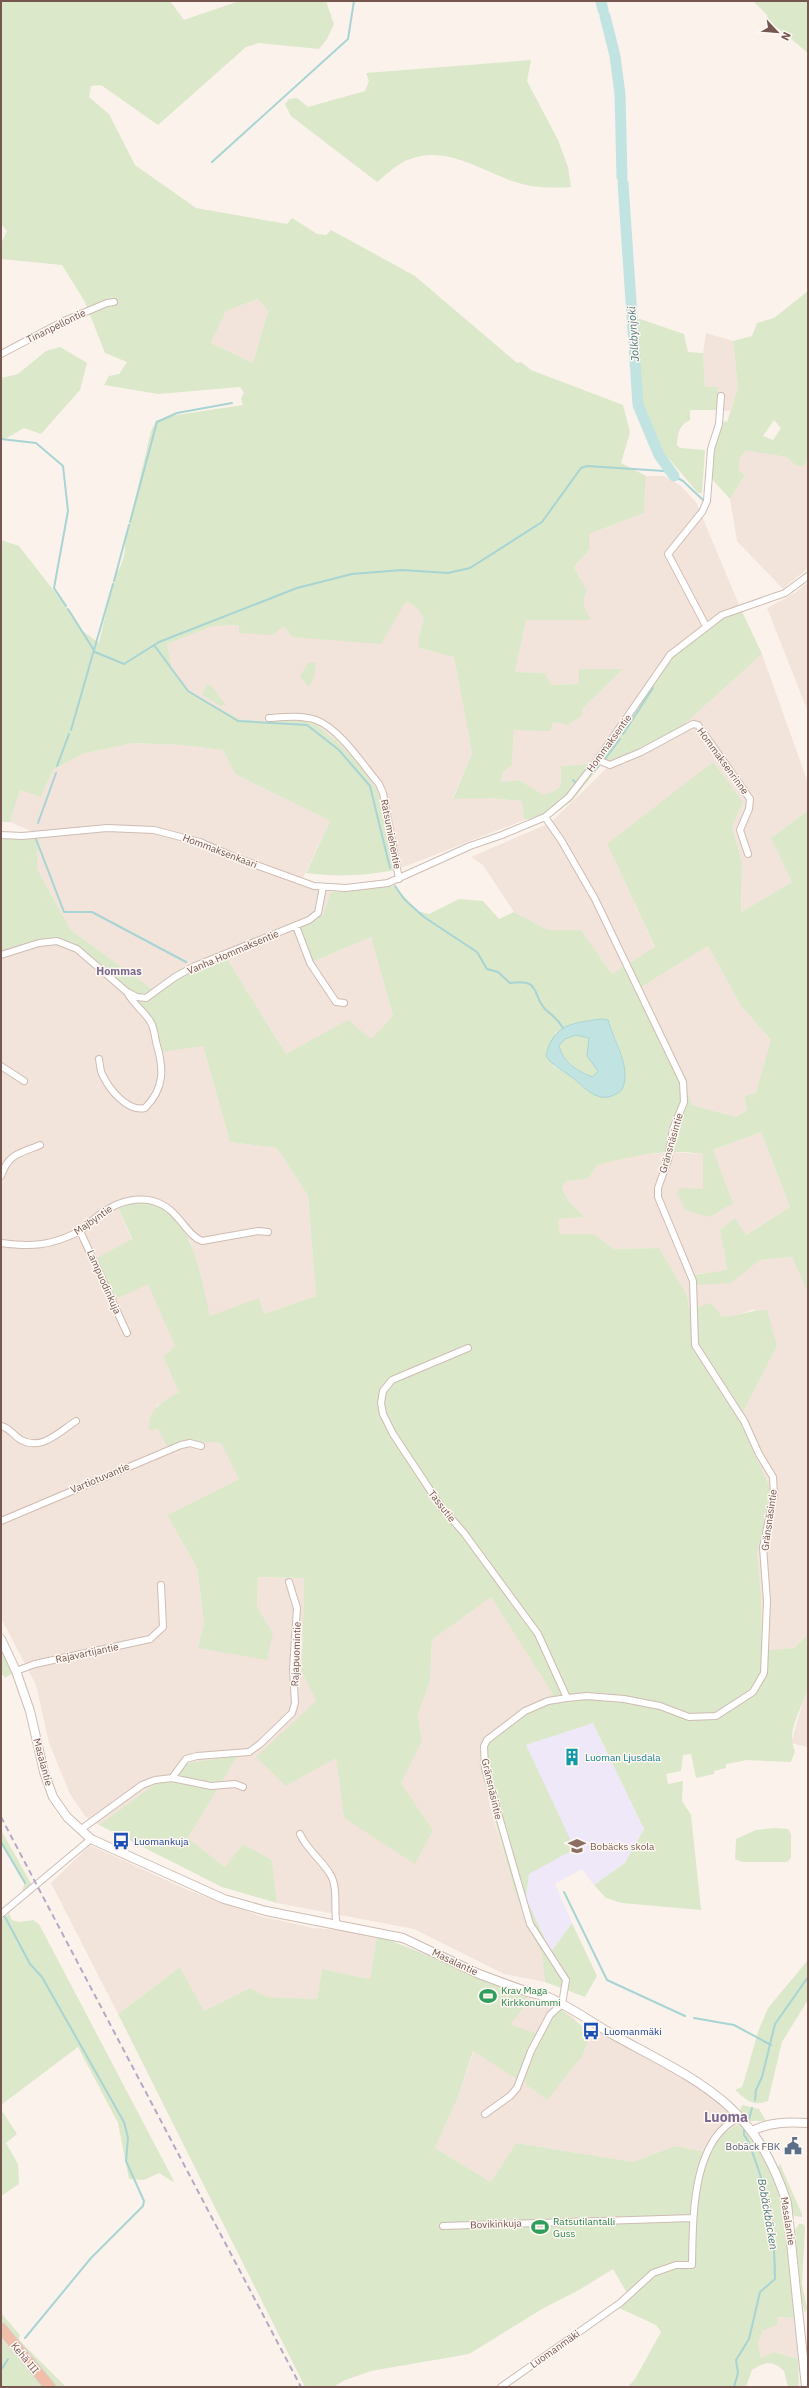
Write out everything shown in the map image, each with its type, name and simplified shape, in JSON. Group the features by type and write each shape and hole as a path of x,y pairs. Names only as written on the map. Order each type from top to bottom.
{"highway":[{"name":"Kehä III","path":"1,2328 50,2387"}],"street":[{"name":"Tinanpellontie","path":"1,354 64,321 106,303 114,302"},
{"path":"706,626 668,554 702,512 707,501 711,449 719,424 721,396"},
{"name":"Hommaksentie","path":"388,883 470,846 502,835 545,817 569,797 598,760 671,654 722,614 785,593 808,576"},
{"name":"Ratsumiehentie","path":"269,718 299,716 316,720 340,738 379,784 383,793 399,879"},
{"name":"Hommaksenrinne","path":"598,760 610,765 641,752 693,724 698,725 750,799 749,809 740,830 748,854"},
{"name":"Gränsnäsintie","path":"545,817 562,840 595,899 683,1082 684,1102 673,1129 668,1160 658,1188 658,1197 693,1281 695,1345 744,1421 758,1454 771,1472 774,1484 764,1547 767,1601 766,1663 762,1680 753,1692 716,1716 698,1718 660,1706 624,1699 587,1696 548,1701 525,1711 487,1740 484,1746 485,1768 497,1814 530,1924 566,1980 562,2004"},
{"name":"Hommaksenkaari","path":"1,835 22,836 107,828 154,830 200,842 294,880 323,887 367,887 388,883"},
{"name":"Vanha Hommaksentie","path":"1,955 39,943 57,941 77,949 127,992 137,998 146,998 175,977 195,966 296,926 318,913 323,887"},
{"path":"296,926 310,964 336,1002 344,1003"},
{"path":"99,1059 102,1074 122,1101 128,1106 134,1108 144,1108 157,1094 163,1074 150,1021 132,1002 127,992"},
{"path":"1,1066 24,1081"},
{"path":"1,1176 6,1162 10,1158 40,1145"},
{"name":"Majbyntie","path":"1,1243 37,1246 54,1242 80,1231 96,1217 120,1202 128,1200 153,1201 169,1209 180,1218 195,1238 208,1241 258,1231 268,1232"},
{"name":"Lampuodinkuja","path":"80,1231 127,1333"},
{"name":"Tassutie","path":"468,1348 392,1380 383,1391 381,1403 383,1414 392,1434 442,1508 464,1533 538,1634 567,1698"},
{"path":"1,1426 8,1428 19,1439 37,1444 46,1441 76,1421"},
{"name":"Vartiotuvantie","path":"1,1521 181,1445 190,1443 201,1446"},
{"name":"Rajapuomintie","path":"172,1778 186,1759 197,1756 248,1752 260,1744 292,1713 295,1703 293,1669 297,1608 289,1582"},
{"name":"Rajavartijantie","path":"16,1671 35,1664 150,1639 163,1627 162,1584"},
{"name":"Masalantie","path":"1,1639 16,1671 30,1711 48,1784 59,1807 80,1830 91,1839 224,1899 266,1911 337,1926 387,1933 402,1938 484,1975 562,2004 597,2026 706,2086 723,2099 752,2131 779,2178 787,2203 806,2387"},
{"path":"80,1830 142,1785 154,1780 172,1778 211,1786 235,1784 243,1787"},
{"path":"300,1834 304,1844 330,1873 334,1882 337,1926"},
{"path":"1,1914 91,1839"},
{"path":"484,2114 510,2096 517,2088 531,2051 550,2015 562,2004"},
{"name":"Luomanmäki","path":"501,2387 620,2303 653,2273 676,2264 692,2265 693,2218 702,2166 708,2150 720,2130 740,2117"},
{"path":"752,2131 762,2126 781,2123 808,2123"},
{"name":"Bovikinkuja","path":"443,2226 693,2218"}],"shaded area":[{"path":"258,299 268,311 253,363 211,343 226,311"},
{"path":"706,333 733,341 738,387 730,411 717,410 717,387 705,388 703,353"},
{"path":"746,449 786,457 798,466 804,466 808,456 808,568 783,589 737,541 730,499 745,475 739,470 739,459"},
{"path":"646,476 664,476 681,486 696,502 740,607 626,721 591,764 561,766 561,785 556,790 544,795 519,780 501,782 503,772 512,765 514,730 553,722 568,725 582,716 582,709 623,669 579,670 579,684 551,685 545,673 515,672 526,620 583,605 580,577 574,567 590,549 589,534 644,513"},
{"path":"808,582 808,712 767,608 795,593"},
{"path":"406,601 417,608 424,618 418,639 419,648 454,657 472,753 453,798 488,798 523,801 524,820 396,870 386,827 360,765 338,742 315,724 299,720 266,722 240,719 188,691 173,673 167,644 213,626 239,625 239,633"},
{"path":"762,654 808,783 808,810 771,838 792,882 741,912 742,862 732,827 743,802 607,844 655,948 612,974 581,930 548,930 514,912 483,865 471,857 550,823 610,765 677,731"},
{"path":"133,743 181,745 223,750 235,774 330,821 301,882 331,892 323,914 296,926 310,963 371,937 393,1016 370,1040 286,1054 224,954 156,992 71,930 37,869 38,834 10,822 20,790 41,797 53,770 82,754"},
{"path":"57,941 77,949 203,1046 230,1142 277,1148 308,1196 316,1296 264,1314 259,1298 210,1317 190,1240 118,1207 175,1346 163,1357 179,1392 156,1406 158,1429 191,1441 221,1443 239,1479 167,1515 197,1568 204,1622 198,1648 273,1633 257,1607 258,1577 304,1578 302,1672 316,1701 286,1786 336,1757 344,1818 433,1830 401,1783 422,1741 418,1714 430,1681 432,1640 491,1597 554,1694 482,1739 489,1803 514,1889 528,1927 542,1954 545,1982 504,1974 414,1929 277,1903 272,1860 243,1844 225,1867 188,1838 238,1755 182,1764 99,1825 85,1816 70,1794 49,1743 36,1685 1,1618 1,955"},
{"path":"708,946 741,1006 771,1040 785,1085 744,1096 747,1110 736,1117 692,1105 638,989"},
{"path":"761,1132 790,1207 745,1235 735,1218 720,1230 727,1271 694,1274 731,1283 760,1260 792,1257 808,1294 808,1634 794,1648 762,1652 761,1594 757,1553 772,1492 739,1420 777,1346 754,1309 732,1317 722,1317 689,1310 687,1295 659,1248 614,1249 594,1234 560,1234 558,1219 585,1217 570,1203 562,1189 566,1181 588,1179 597,1165 631,1156 670,1152 703,1154"},
{"path":"808,1685 808,1747 791,1743"},
{"name":"Bobäcks skola","path":"593,1723 644,1829 625,1863 594,1885 582,1869 555,1884 572,1923 551,1952 526,1898 529,1874 526,1745"},
{"path":"90,1845 190,1891 263,1917 314,1928 365,1932 377,1936 370,1979 322,1969 317,1999 267,1997 250,1988 204,2011 180,1967 118,2014 51,1883"},
{"path":"526,1996 549,2002 573,2017 582,2028 591,2033 605,2034 691,2080 718,2099 743,2126 737,2125 721,2135 711,2153 675,2146 633,2162 516,2143 491,2182 435,2148 458,2097 476,2044 526,2005"},
{"path":"777,2317 795,2318 798,2359 774,2352 761,2358 758,2343 763,2330"}],"green space":[{"path":"1,1 170,1 184,20 239,1 326,1 334,24 327,39 319,49 259,43 246,47 158,125 101,85 91,86 89,97 109,114 135,165 196,208 287,224 292,218 317,234 326,235 331,230 415,276 517,363 521,362 531,370 623,405 630,432 621,463 646,476 644,513 589,534 590,549 574,567 587,591 584,599 584,606 591,620 526,620 515,672 545,673 551,685 579,684 579,669 623,669 582,709 582,716 568,725 553,722 550,731 514,730 512,765 503,772 501,782 519,780 544,795 556,790 561,785 561,766 591,764 568,794 545,814 524,820 522,801 488,798 453,799 472,753 454,657 419,648 418,639 424,618 417,608 406,601 381,644 292,637 284,626 273,635 239,633 239,625 213,626 167,644 173,673 188,691 240,719 266,722 299,720 315,724 338,742 360,765 377,790 396,870 373,874 351,875 306,873 330,821 235,774 223,750 181,745 133,743 82,754 53,770 41,797 20,790 10,822 1,822 1,540 19,546 65,605 80,629 99,643 114,577 124,556 125,542 151,431 156,421 170,416 243,405 241,398 244,393 240,387 158,394 104,385 109,376 119,374 127,362 105,353 85,302 62,265 1,259 1,244 7,231 1,224","holes":["258,299 268,311 253,363 211,343 226,311"]},
{"path":"753,1 808,1 808,53 778,28 769,25 767,15"},
{"path":"531,60 527,81 558,140 568,167 571,187 548,188 526,185 512,181 469,163 440,155 425,155 410,159 401,163 377,182 291,116 285,104 289,99 297,98 308,107 365,91 369,81 366,73"},
{"path":"808,291 808,456 804,466 797,466 786,457 746,450 739,459 739,470 745,475 730,499 712,479 714,447 724,421 727,422 738,387 733,341 752,336 757,323 774,318","holes":["774,420 781,428 773,440 763,436"]},
{"path":"640,319 684,334 688,352 703,353 705,387 718,387 717,410 690,410 690,420 683,425 679,431 678,437 677,445 680,448 705,450 702,493 698,493 648,434 641,420 633,320"},
{"path":"60,347 87,363 80,390 41,434 24,428 5,439 1,439 1,378 18,374 46,351"},
{"path":"740,607 762,654 677,731 610,765 603,762 572,801 548,819 545,817 569,797 662,665 720,612"},
{"path":"308,663 316,663 314,677 309,687 300,676"},
{"path":"207,684 212,687 226,704 221,706 202,695"},
{"path":"713,762 743,802 732,827 742,862 741,912 792,882 771,838 808,810 808,1294 792,1257 760,1260 731,1283 697,1285 693,1275 727,1270 720,1230 735,1218 746,1235 790,1207 761,1132 713,1150 733,1203 710,1217 685,1210 677,1193 680,1188 703,1189 703,1154 690,1152 663,1152 636,1156 597,1165 588,1179 566,1181 562,1189 570,1203 585,1217 558,1219 560,1234 594,1234 614,1249 659,1248 687,1295 689,1310 711,1303 722,1317 767,1310 777,1346 739,1420 772,1492 757,1553 761,1594 762,1651 794,1648 808,1634 808,1683 804,1700 792,1734 792,1743 795,1751 791,1762 747,1760 726,1764 726,1768 714,1771 714,1774 696,1778 691,1754 683,1755 681,1771 666,1774 668,1784 683,1781 682,1801 691,1815 701,1910 622,1903 606,1898 594,1885 625,1863 644,1829 593,1723 526,1745 573,1845 571,1851 529,1874 526,1898 551,1952 572,1923 597,1976 585,1997 545,1982 542,1954 528,1927 514,1889 479,1763 484,1753 482,1739 553,1694 491,1597 432,1640 430,1681 418,1714 422,1741 401,1783 433,1830 415,1864 344,1818 336,1758 286,1786 256,1757 316,1701 302,1672 304,1578 258,1577 257,1607 273,1633 267,1660 198,1648 204,1622 197,1568 167,1515 239,1479 221,1443 191,1441 168,1448 158,1429 149,1430 151,1416 157,1406 179,1392 163,1357 175,1346 148,1284 114,1300 97,1258 132,1239 118,1207 142,1202 160,1207 175,1218 186,1234 195,1254 210,1316 259,1298 264,1314 316,1296 308,1196 277,1148 230,1142 203,1046 159,1052 150,1021 127,992 77,949 57,941 1,955 1,839 38,839 37,869 71,930 156,992 175,977 224,954 286,1054 348,1020 371,1039 393,1016 371,937 310,963 296,926 323,914 331,892 395,886 417,911 429,914 459,899 483,901 499,919 514,912 548,930 581,930 612,974 655,947 607,844","holes":["708,946 741,1006 771,1040 756,1093 744,1096 747,1110 736,1117 692,1105 674,1060 638,989","601,1019 608,1020 620,1048 622,1058 584,1088 569,1075 553,1066 555,1033 573,1023"]},
{"path":"576,1035 589,1038 587,1056 598,1071 593,1077 572,1065 561,1052 559,1046 565,1039"},
{"path":"1,1639 16,1671 5,1678 1,1673"},
{"path":"238,1755 188,1838 225,1867 243,1844 272,1860 277,1903 222,1887 99,1825 182,1764"},
{"path":"775,1828 788,1829 791,1834 791,1858 787,1862 742,1862 735,1859 736,1839 756,1830"},
{"path":"1,1830 32,1885 22,1891 25,1883 1,1842"},
{"path":"9,1913 12,1920 19,1922 33,1920 39,1924 175,2183 159,2173 144,2180 129,2179 118,2123 78,2047 1,2105 1,1920"},
{"path":"377,1936 415,1950 526,1996 526,2005 510,2024 537,2034 518,2080 473,2051 458,2097 435,2148 491,2182 516,2143 633,2162 675,2146 711,2153 721,2135 737,2125 743,2126 756,2143 771,2169 783,2202 795,2318 777,2317 777,2325 763,2330 758,2343 761,2358 774,2352 798,2359 799,2387 788,2387 784,2371 776,2365 768,2363 752,2370 746,2387 628,2387 635,2379 661,2332 656,2325 617,2307 614,2303 627,2293 613,2269 579,2290 542,2309 469,2354 371,2371 343,2381 334,2387 305,2387 118,2014 180,1967 204,2011 250,1988 267,1997 317,1999 322,1969 370,1979"},
{"path":"808,1960 808,2000 782,2042 768,2101 762,2103 750,2102 735,2090 742,2087 758,2032 768,2008"},
{"path":"560,2009 591,2033 582,2056 547,2100 527,2085 525,2079 543,2033"},
{"path":"742,2105 759,2109 766,2121 750,2121 740,2111"},
{"path":"1,2109 17,2134 6,2143 18,2164 19,2184 1,2196"},
{"path":"780,2164 802,2217 794,2216 786,2186 778,2167"},
{"path":"799,2224 803,2224 805,2227 802,2284 807,2308 805,2313 802,2302 795,2230"},
{"path":"1,2313 20,2335 19,2340 66,2387 57,2387 30,2357 1,2320"},
{"path":"1,2338 43,2387 1,2387"}],"water":[{"path":"601,1019 608,1020 625,1071 625,1079 621,1091 607,1097 601,1097 590,1092 554,1065 546,1056 553,1037 559,1031 573,1024","holes":["576,1035 589,1038 587,1056 598,1071 593,1077 572,1066 564,1057 559,1046 565,1039"]}],"waterway":[{"path":"212,162 348,39 354,1"},
{"name":"Jolkbynjoki","path":"601,1 603,10"},
{"name":"Jolkbynjoki","path":"605,16 615,56 620,94 622,177"},
{"name":"Jolkbynjoki","path":"623,183 638,405 659,455 674,476"},
{"path":"130,522 157,422 177,413 232,403"},
{"path":"1,439 36,443 63,466 68,511 54,588 66,606"},
{"path":"68,609 95,652 124,664 159,642 297,588 352,574 402,570 448,573 470,568 542,522 581,468 587,466 664,471 683,481 703,500"},
{"path":"114,581 129,525"},
{"path":"71,730 113,584"},
{"path":"154,645 188,691 238,721 307,725 339,750 370,786 390,868"},
{"path":"623,734 653,688"},
{"path":"57,766 69,734"},
{"path":"605,759 620,739"},
{"path":"591,774 599,766"},
{"path":"38,823 56,773"},
{"path":"573,780 577,784"},
{"path":"36,839 64,912 92,912 186,962"},
{"path":"395,886 404,899 424,917 477,952 487,969 498,972 510,983 520,982 531,985 541,1004 563,1028"},
{"path":"1,1842 25,1883"},
{"path":"564,1892 607,1980 685,2016"},
{"path":"5,1917 30,1964 42,1977 124,2122 128,2138 126,2161 144,2201 143,2206 91,2258 25,2338"},
{"path":"755,2100 756,2090 762,2077 775,2024 808,1977"},
{"path":"694,2018 734,2025 771,2045"},
{"path":"749,2119 752,2108"},
{"name":"Bobäckbäcken","path":"734,2387 738,2373 736,2360 749,2339 760,2292 775,2279 774,2248 764,2187 748,2140 744,2135 744,2129"},
{"path":"1,2370 8,2359"}],"railway":[{"path":"1,1817 301,2387"}],"place":[{"name":"Luoman Ljusdala","path":"572,1757"},
{"name":"Luomankuja","path":"121,1841"},
{"name":"Bobäcks skola","path":"577,1846"},
{"name":"Krav Maga Kirkkonummi","path":"488,1996"},
{"name":"Luomanmäki","path":"591,2031"},
{"name":"Bobäck FBK","path":"793,2146"},
{"name":"Ratsutilantalli Guss","path":"540,2227"}],"district":[{"name":"Hommas","path":"119,971"},
{"name":"Luoma","path":"726,2117"}]}
